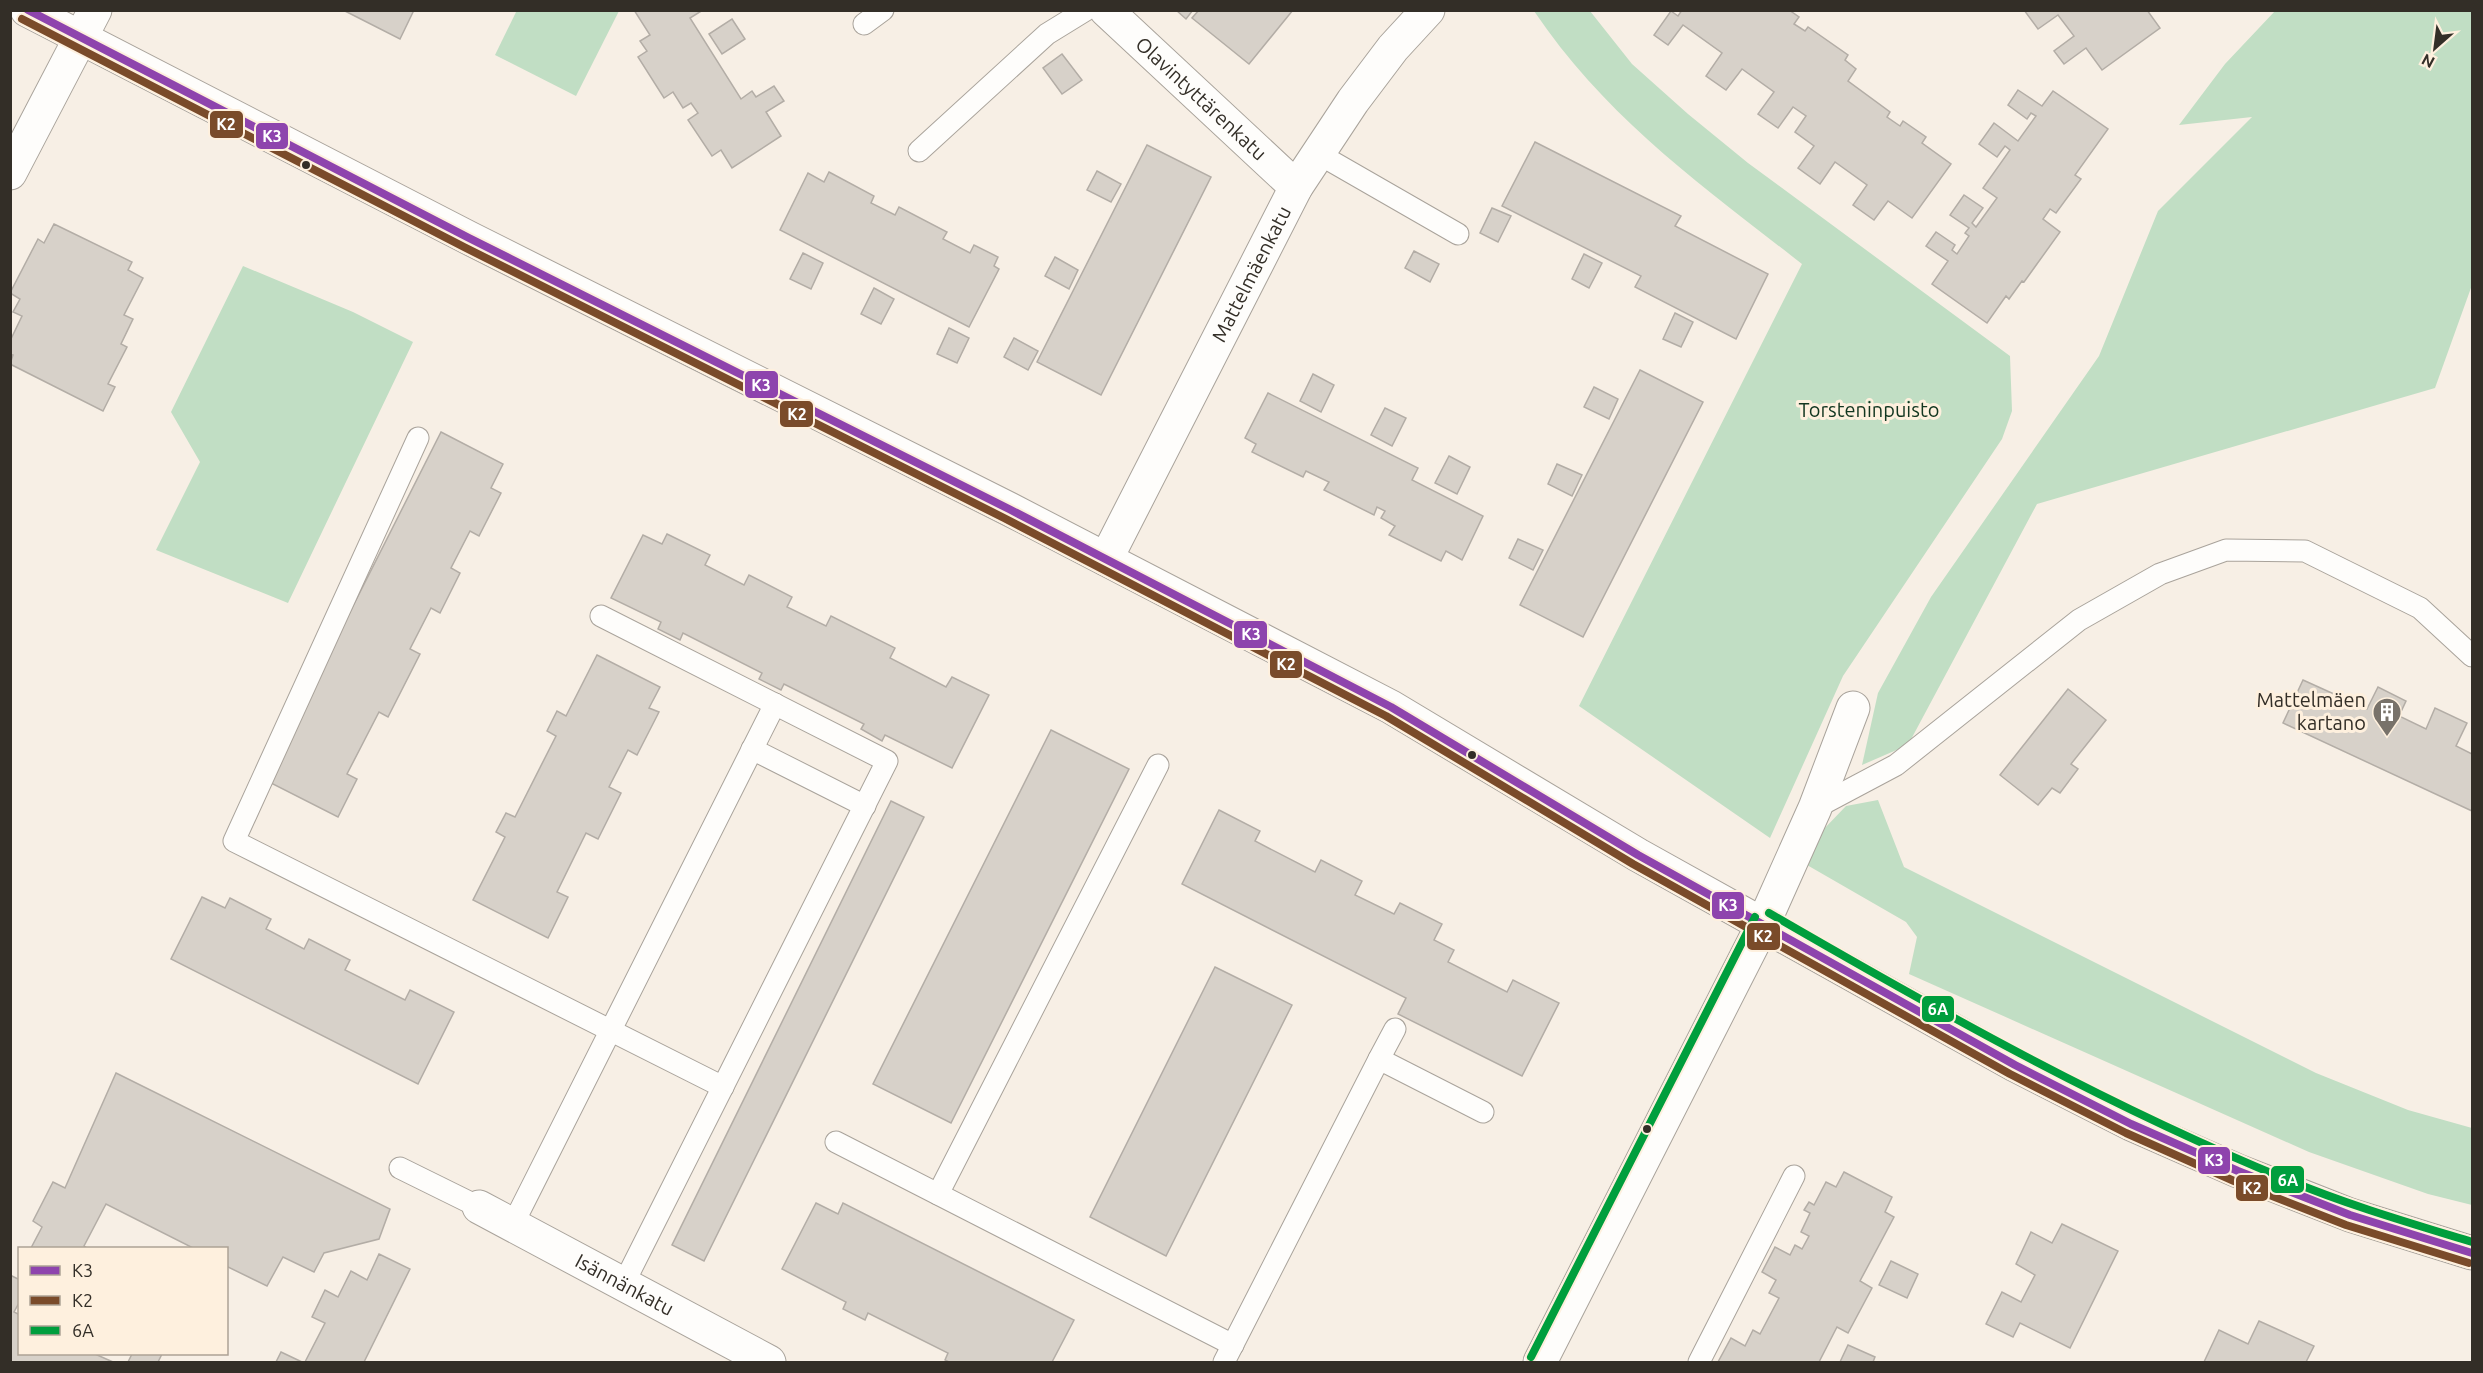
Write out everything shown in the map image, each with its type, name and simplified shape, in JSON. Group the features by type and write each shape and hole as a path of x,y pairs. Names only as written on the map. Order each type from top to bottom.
{"street":[{"path":"27,10 88,24 469,238 1106,560 1391,707 1638,855 1764,922 1965,1037 2131,1124 2238,1171 2350,1215 2472,1253"},
{"name":"Olavintyttärenkatu","path":"1106,10 1296,187"},
{"name":"Mattelmäenkatu","path":"1106,560 1296,187 1317,153 1393,48 1428,10"},
{"path":"10,173 88,24"},
{"path":"1540,1362 1764,922 1815,808 1853,708"},
{"name":"Isännänkatu","path":"479,1207 769,1362"}],"lane":[{"path":"864,24 883,10"},
{"path":"919,150 1047,34 1086,10"},
{"path":"1317,153 1458,234"},
{"path":"418,438 234,841 723,1087"},
{"path":"1815,808 1896,765 2079,620 2160,574 2226,550 2305,551 2420,608 2472,656"},
{"path":"601,616 887,761 622,1285"},
{"path":"512,1226 775,704"},
{"path":"752,749 865,806"},
{"path":"938,1194 1158,765"},
{"path":"836,1142 938,1194 1229,1354 1395,1029"},
{"path":"1379,1059 1483,1112"},
{"path":"400,1168 479,1207"},
{"path":"1699,1362 1794,1176"}],"green space":[{"path":"517,10 619,11 576,96 495,55"},
{"name":"Torsteninpuisto","path":"1534,11 1590,11 1632,64 1688,114 1748,163 2010,356 2012,411 2002,439 1843,676 1770,838 1579,706 1802,264 1692,178 1624,118 1562,50"},
{"path":"2275,11 2472,11 2472,285 2435,388 2037,504 1908,745 1862,765 1878,693 1931,597 2099,356 2158,211 2252,117 2179,125 2225,64"},
{"path":"243,266 353,312 413,342 288,603 156,550 200,462 171,412"},
{"path":"1878,800 1904,867 2316,1073 2408,1110 2472,1128 2472,1205 2428,1194 2309,1152 1909,974 1917,937 1906,922 1807,865 1821,832 1846,806"}],"building":[{"path":"343,10 414,10 400,39"},
{"path":"634,10 703,10 690,18 741,99 752,91 756,97 774,86 784,101 766,112 781,136 732,168 721,150 712,156 688,120 698,113 691,103 683,108 673,92 664,98 638,57 647,51 640,41 650,35"},
{"path":"1176,10 1193,10 1186,19"},
{"path":"1199,10 1293,10 1249,64 1192,18"},
{"path":"1682,10 1789,10 1799,17 1794,24 1805,31 1808,27 1848,55 1845,60 1856,69 1848,81 1890,112 1887,117 1900,126 1903,121 1926,137 1922,143 1951,164 1912,218 1888,201 1874,220 1853,205 1867,185 1835,162 1820,184 1798,168 1814,146 1795,132 1806,116 1793,107 1778,128 1758,114 1774,92 1742,69 1726,90 1706,76 1722,53 1683,25 1668,45 1654,35 1671,11 1678,16"},
{"path":"2024,10 2147,10 2160,28 2102,70 2086,48 2064,64 2054,51 2074,36 2058,15 2038,29"},
{"path":"732,19 745,39 722,54 709,34"},
{"path":"1062,54 1082,80 1062,94 1043,68"},
{"path":"2018,90 2042,106 2053,91 2108,129 2075,175 2081,179 2056,213 2050,209 2043,219 2060,232 2024,282 2022,281 2009,299 2006,296 1987,323 1932,284 1948,261 1926,246 1936,232 1955,245 1952,250 1957,254 1969,236 1965,233 1969,228 1950,215 1964,195 1983,208 1972,223 1976,227 1997,198 1983,188 2010,150 2005,146 1997,157 1979,144 1994,123 2018,141 2036,116 2031,113 2027,119 2008,105"},
{"path":"1535,142 1681,216 1675,226 1768,274 1736,339 1635,287 1641,276 1502,206"},
{"path":"1147,145 1211,177 1101,395 1037,362"},
{"path":"1097,171 1121,184 1111,202 1087,190"},
{"path":"829,172 874,196 871,203 895,215 899,207 947,232 943,239 970,253 974,245 998,257 994,266 999,269 969,327 780,230 808,173 824,182"},
{"path":"1492,208 1511,216 1498,242 1480,233"},
{"path":"54,224 132,262 128,270 143,278 124,315 133,319 121,344 127,347 108,384 115,387 103,411 10,364 13,355 10,354 10,341 22,316 13,312 20,299 10,293 38,239 44,243"},
{"path":"1414,251 1439,264 1430,282 1405,268"},
{"path":"803,253 823,263 811,289 790,279"},
{"path":"1584,254 1602,263 1589,288 1572,279"},
{"path":"1055,257 1078,270 1069,289 1045,276"},
{"path":"874,288 894,299 881,324 861,314"},
{"path":"1675,313 1693,322 1681,347 1663,339"},
{"path":"949,328 969,338 957,363 937,354"},
{"path":"1014,338 1038,351 1028,370 1004,357"},
{"path":"1640,370 1703,402 1583,637 1520,605"},
{"path":"1313,374 1334,385 1321,412 1300,401"},
{"path":"1594,387 1618,399 1609,419 1584,407"},
{"path":"1268,393 1418,468 1412,480 1483,516 1462,560 1446,551 1441,561 1389,535 1395,526 1381,518 1385,511 1377,507 1374,515 1324,490 1329,482 1306,471 1303,477 1252,452 1256,444 1245,438"},
{"path":"1385,408 1406,418 1392,446 1371,435"},
{"path":"441,432 503,464 491,488 501,493 479,536 470,531 451,568 460,573 440,613 431,608 410,649 420,654 388,717 379,712 347,774 357,779 338,817 265,780"},
{"path":"1449,456 1470,467 1457,494 1435,483"},
{"path":"1557,464 1582,475 1572,496 1548,484"},
{"path":"667,534 710,555 705,565 744,585 749,575 792,597 787,607 826,626 831,616 895,648 890,658 946,687 952,677 989,695 952,768 885,735 882,741 861,729 864,724 784,684 781,690 759,679 762,673 683,633 680,640 658,629 661,622 611,598 643,535 662,544"},
{"path":"1518,539 1543,550 1533,570 1509,558"},
{"path":"597,655 660,687 649,708 659,712 637,755 628,750 609,787 621,793 598,839 586,833 557,892 568,897 548,938 473,900 505,837 496,832 506,813 515,817 556,736 547,731 557,711 566,716"},
{"name":"Mattelmäen kartano","path":"2303,680 2367,709 2378,687 2406,701 2399,716 2426,729 2435,708 2467,723 2456,746 2472,754 2472,811 2283,723"},
{"path":"2068,689 2106,720 2071,764 2078,769 2060,793 2052,788 2038,805 2000,775"},
{"path":"1051,730 1129,769 951,1123 873,1084"},
{"path":"891,801 924,817 704,1261 672,1245"},
{"path":"1219,810 1260,831 1255,841 1315,872 1321,860 1362,881 1355,895 1394,914 1400,903 1442,924 1434,940 1454,950 1448,962 1507,992 1513,980 1559,1003 1522,1076 1398,1014 1406,998 1182,884"},
{"path":"202,897 225,908 230,898 271,919 266,929 304,949 309,939 350,960 345,970 405,1000 410,990 454,1012 418,1084 171,959"},
{"path":"1215,967 1292,1005 1166,1256 1090,1217"},
{"path":"116,1073 390,1209 379,1239 324,1253 314,1272 283,1257 267,1286 228,1267 228,1247 191,1247 106,1204 86,1247 32,1247 42,1227 33,1221 53,1182 65,1188"},
{"path":"1844,1172 1892,1197 1885,1212 1894,1217 1860,1281 1872,1288 1848,1333 1837,1327 1819,1362 1718,1362 1731,1338 1745,1346 1753,1330 1760,1334 1779,1298 1769,1293 1776,1280 1762,1272 1775,1247 1790,1255 1795,1245 1802,1249 1809,1236 1801,1232 1810,1213 1804,1210 1809,1202 1814,1205 1826,1182 1836,1187"},
{"path":"816,1203 838,1214 843,1203 1074,1320 1052,1362 949,1362 945,1360 948,1353 868,1313 865,1320 843,1309 846,1302 782,1269"},
{"path":"2062,1224 2118,1251 2070,1348 2020,1323 2013,1337 1986,1324 2002,1292 2021,1302 2035,1275 2016,1264 2031,1232 2052,1243"},
{"path":"379,1254 410,1269 364,1362 305,1362 325,1323 312,1317 325,1290 338,1297 351,1271 367,1280"},
{"path":"1891,1261 1918,1274 1907,1298 1879,1285"},
{"path":"10,1275 18,1279 18,1305 14,1312 18,1314 18,1355 97,1355 113,1362 10,1362"},
{"path":"2259,1321 2314,1346 2306,1362 2204,1362 2219,1330 2248,1344"},
{"path":"1848,1345 1875,1357 1873,1362 1840,1362"},
{"path":"281,1352 302,1362 276,1362"},
{"path":"132,1355 162,1355 158,1362 128,1362"}],"transit line":[{"name":"K3","path":"28,10 469,238 1009,509 1391,707 1638,855 2015,1065 2131,1124 2238,1171 2350,1215 2472,1253"},
{"name":"K2","path":"22,19 464,247 1004,518 1386,716 1633,864 2010,1074 2126,1133 2234,1181 2346,1225 2469,1263"},
{"name":"6A","path":"1769,913 2024,1056 2154,1121 2333,1198 2472,1242"},
{"name":"6A","path":"1531,1357 1755,917"}],"place":[{"name":"Mattelmäen kartano","path":"2387,738"}]}
